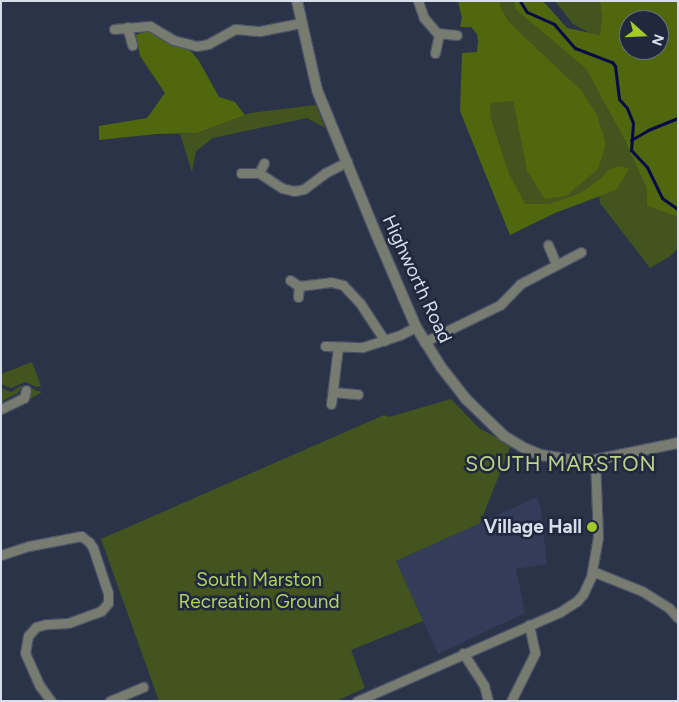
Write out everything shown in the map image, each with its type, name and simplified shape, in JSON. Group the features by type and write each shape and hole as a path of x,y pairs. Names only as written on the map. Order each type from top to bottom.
{"street":[{"name":"Highworth Road","path":"297,1 300,24 317,90 416,327 424,342 466,399 504,436 541,455 565,459 596,460 678,443"},
{"path":"418,1 424,18 440,34 457,35"},
{"path":"114,29 150,26 173,40 196,46 208,44 235,29 260,31 300,24"},
{"path":"128,27 132,45"},
{"path":"435,53 440,34"},
{"path":"240,173 259,173 282,188 294,191 301,190 325,173 346,162"},
{"path":"259,173 264,163"},
{"path":"548,245 556,264"},
{"path":"424,342 500,305 520,284 581,252"},
{"path":"290,280 299,286 331,282 343,284 356,298 385,340"},
{"path":"298,297 299,286"},
{"path":"325,346 354,348 385,340 416,327"},
{"path":"331,404 338,347"},
{"path":"1,408 24,398 26,390"},
{"path":"333,392 358,394"},
{"path":"357,701 574,604 586,589 592,571 598,526 596,460"},
{"path":"1,555 29,546 81,536 89,542 99,566 109,598 106,607 96,614 68,623 46,624 36,627 28,636 25,654 40,686 51,701"},
{"path":"592,571 642,591 669,608 678,618"},
{"path":"511,701 535,653 529,625"},
{"path":"463,653 484,685 488,701"},
{"path":"110,701 144,686"}],"shaded area":[{"path":"537,497 541,509 547,564 516,569 525,613 438,654 396,561"}],"green space":[{"path":"458,1 500,1 500,6 509,22 581,90 597,115 606,144 598,169 566,196 545,199 527,171 513,101 490,103 491,118 509,173 525,204 548,204 580,193 601,178 609,169 621,166 629,169 616,190 555,213 510,235 460,111 462,53 477,52 478,41 477,34 471,27 460,27 462,18"},
{"path":"500,1 514,1 515,9 586,69 624,139 646,187 647,206 678,217 678,248 669,257 650,268 600,203 599,196 616,190 609,169 601,178 580,193 548,204 525,205 509,173 491,118 489,103 513,100 527,171 581,90 509,22 500,6"},
{"path":"514,1 543,1 567,28 600,35 602,18 600,1 678,1 678,217 647,206 646,187 624,139 586,69 515,9"},
{"path":"555,1 600,1 602,18 600,35 590,33 573,24"},
{"path":"146,31 154,32 189,49 199,61 219,97 235,102 245,115 197,133 156,134 99,140 99,126 147,118 165,93 140,56 136,35"},
{"path":"316,105 325,128 307,118 213,138 196,151 192,172 180,134 197,133 250,113"},
{"path":"32,362 41,386 37,387 25,382 11,388 1,384 1,374"},
{"path":"28,385 41,393 30,399 31,389 27,386 4,400 1,405 1,388 11,392 21,386"},
{"name":"South Marston Recreation Ground","path":"451,399 479,428 511,445 480,523 396,561 423,621 351,650 365,688 336,701 159,701 101,539 384,415 389,417"}],"waterway":[{"path":"520,1 527,12 554,24 575,48 612,62 615,66 619,99 627,108 633,123 631,150 647,167 662,198 678,209"},
{"path":"631,140 648,130 678,118"}],"place":[{"name":"Village Hall","path":"592,527"}],"district":[{"name":"SOUTH MARSTON","path":"561,464"}]}
